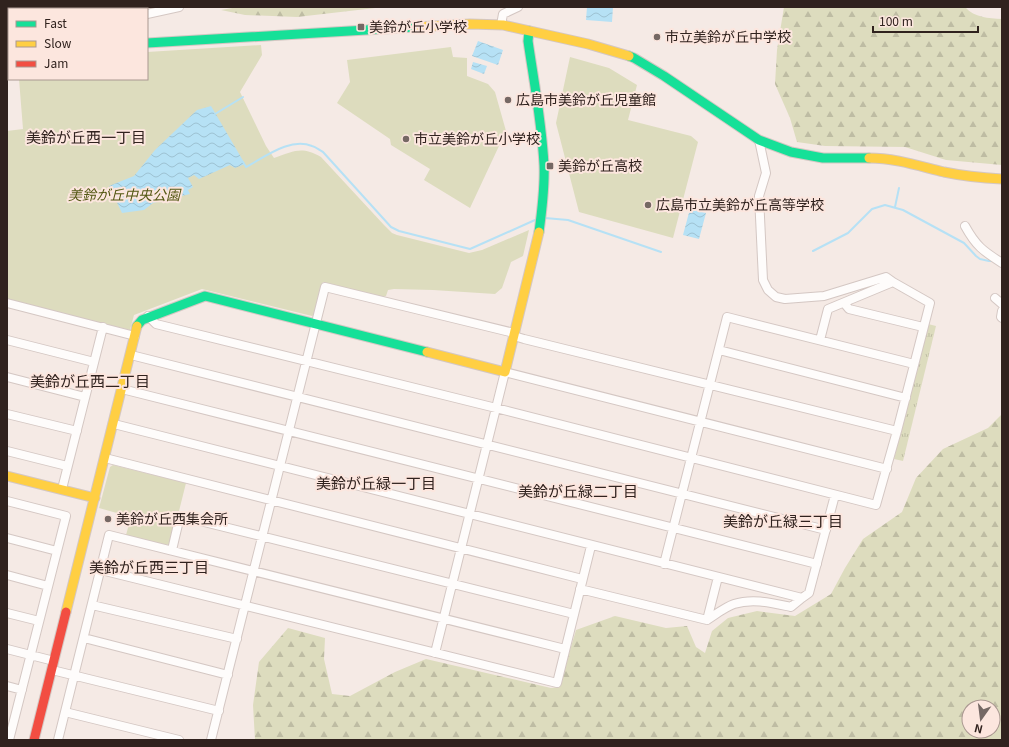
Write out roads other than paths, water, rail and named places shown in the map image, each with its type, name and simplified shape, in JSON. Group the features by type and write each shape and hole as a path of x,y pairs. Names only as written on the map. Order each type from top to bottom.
{"street":[{"path":"148,14 179,7"},
{"path":"501,25 503,14 518,7"},
{"path":"148,43 470,24 501,25 588,44 634,58 664,76 758,140 791,152 823,158 877,158 915,164 944,172 980,178 1002,179"},
{"path":"435,653 536,247 542,211 544,188 543,154 528,41 529,31"},
{"path":"148,316 156,324 496,408 876,505 906,398 930,303 886,277 824,296 786,299 776,297 768,290 763,280 759,196 766,173 758,140"},
{"path":"965,226 976,245 1002,262"},
{"path":"820,340 828,309 893,282"},
{"path":"211,740 325,287 510,332 514,336 897,431"},
{"path":"34,740 138,324 148,316 200,297 205,296 699,423 887,469"},
{"path":"995,298 1002,304"},
{"path":"7,303 135,336"},
{"path":"844,303 849,309 923,328"},
{"path":"1002,311 1002,318"},
{"path":"664,564 727,317 914,364"},
{"path":"62,489 103,327"},
{"path":"7,340 94,362"},
{"path":"719,350 906,398"},
{"path":"131,355 826,530"},
{"path":"7,377 85,397"},
{"path":"122,389 817,564"},
{"path":"7,414 77,431"},
{"path":"114,424 591,546 802,598"},
{"path":"7,451 68,466"},
{"path":"104,458 582,579"},
{"path":"7,476 94,498"},
{"path":"580,589 707,620 734,604 750,601 765,602 790,607 810,593 835,495"},
{"path":"7,501 66,516 22,690 10,724 9,740"},
{"path":"172,550 180,516 574,614"},
{"path":"58,740 109,534 565,649"},
{"path":"7,538 57,551"},
{"path":"101,570 557,683 591,546"},
{"path":"7,575 48,586"},
{"path":"707,620 718,577"},
{"path":"92,605 237,639"},
{"path":"7,613 40,621"},
{"path":"84,638 228,675"},
{"path":"7,649 31,655 74,676 219,711"},
{"path":"7,686 22,690"},
{"path":"65,712 179,740"}],"water":[{"path":"587,7 613,7 612,22 586,20"},
{"path":"478,41 503,50 498,65 472,56"},
{"path":"473,62 487,66 484,74 471,69"},
{"path":"211,106 245,164 235,168 230,165 199,179 194,175 188,178 193,187 188,190 190,194 153,203 144,210 122,213 109,186 134,176 155,150 197,110"},
{"path":"690,209 706,213 699,239 683,235"}],"waterway":[{"path":"215,114 243,97"},
{"path":"243,162 246,167 286,146 295,144 313,146 323,152 391,227 399,231 470,249 535,220"},
{"path":"895,207 899,188"},
{"path":"813,251 848,233 872,209 885,205 903,210 964,243 980,259 992,261"},
{"path":"545,218 568,220 661,252"}],"place":[{"name":"美鈴が丘小学校","path":"361,27"},
{"name":"市立美鈴が丘中学校","path":"657,37"},
{"name":"広島市美鈴が丘児童館","path":"508,100"},
{"name":"市立美鈴が丘小学校","path":"406,139"},
{"name":"美鈴が丘高校","path":"550,166"},
{"name":"広島市立美鈴が丘高等学校","path":"648,205"},
{"name":"美鈴が丘西集会所","path":"108,519"}],"district":[{"name":"美鈴が丘西一丁目","path":"86,138"},
{"name":"美鈴が丘西二丁目","path":"90,382"},
{"name":"美鈴が丘緑一丁目","path":"376,484"},
{"name":"美鈴が丘緑二丁目","path":"578,492"},
{"name":"美鈴が丘緑三丁目","path":"783,522"},
{"name":"美鈴が丘西三丁目","path":"149,568"}],"park label":[{"name":"美鈴が丘中央公園","path":"124,195"}]}
